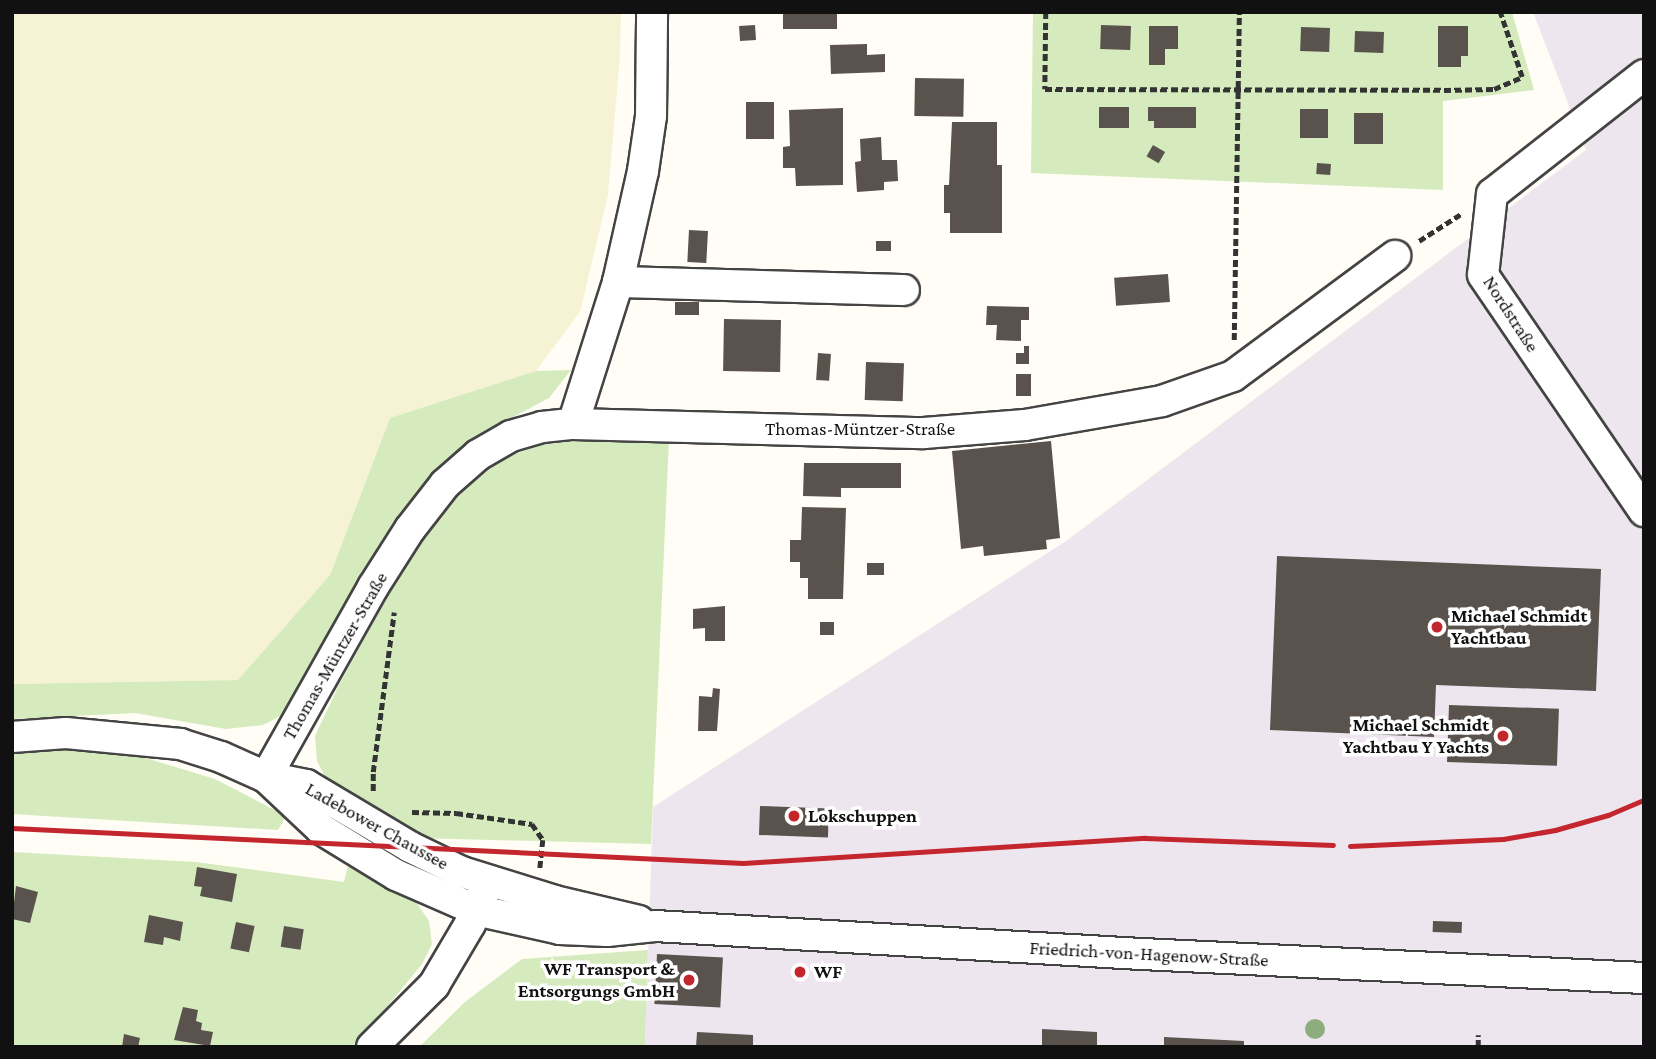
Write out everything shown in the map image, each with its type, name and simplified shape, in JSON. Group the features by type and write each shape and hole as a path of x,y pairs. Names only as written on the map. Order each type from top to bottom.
{"street":[{"path":"573,424 618,282 643,170 651,116 652,12"},
{"path":"1492,194 1644,75"},
{"name":"Nordstraße","path":"1492,194 1483,275 1644,511"},
{"name":"Thomas-Müntzer-Straße","path":"266,777 373,587 410,530 445,484 478,455 511,436 542,427 573,424 925,433 1025,425 1162,401 1233,376 1395,256"},
{"path":"618,282 904,290"},
{"name":"Ladebower Chaussee","path":"12,737 66,733 180,744 221,757 266,777 306,785 433,860 487,881"},
{"name":"Ladebower Chaussee","path":"266,777 296,808 345,844 396,875 476,910"},
{"path":"372,1047 434,985 476,910 487,881"},
{"name":"Friedrich-von-Hagenow-Straße","path":"487,881 655,926 867,940 1644,978"},
{"name":"Friedrich-von-Hagenow-Straße","path":"476,910 560,929 607,932 655,926"}],"path":[{"path":"1046,12 1045,89 1238,90 1494,89 1522,77 1500,12"},
{"path":"1233,376 1239,12"},
{"path":"1395,256 1492,194"},
{"path":"373,587 394,604 373,772 373,792 382,803"},
{"path":"407,812 456,813 532,824 543,841 534,895"},
{"path":"1478,1035 1478,1047"}],"shaded area":[{"path":"12,12 621,12 620,56 608,195 580,312 536,371 390,418 330,575 238,680 12,684"},
{"path":"1533,12 1644,12 1644,1047 645,1047 653,807 1066,541 1586,150"}],"green space":[{"path":"1033,12 1512,12 1534,90 1443,101 1443,190 1031,173"},
{"path":"571,370 549,398 477,436 442,466 376,553 315,666 286,713 263,725 226,729 135,713 12,719 12,684 238,680 330,575 390,418 536,371"},
{"path":"669,438 651,844 416,838 332,790 317,761 315,736 338,687 421,535 453,498 496,461 540,445 582,440"},
{"path":"66,749 129,753 215,779 286,816 278,830 12,814 12,752"},
{"path":"12,852 196,862 344,882 349,861 416,902 429,921 432,944 422,964 354,1047 12,1047"},
{"path":"648,950 645,1047 419,1047 465,1002 522,959"}],"building":[{"path":"783,12 837,12 837,29 783,29"},
{"path":"755,25 756,40 740,41 739,26"},
{"path":"1101,25 1131,26 1130,50 1100,49"},
{"path":"1149,26 1178,26 1178,49 1165,49 1165,65 1149,65"},
{"path":"1438,26 1468,26 1468,56 1461,56 1461,67 1438,67"},
{"path":"1301,27 1330,28 1329,52 1300,51"},
{"path":"1355,31 1384,32 1383,53 1354,52"},
{"path":"867,44 867,55 885,54 885,72 831,74 830,45"},
{"path":"915,78 964,79 963,117 914,116"},
{"path":"746,102 774,102 774,139 746,139"},
{"path":"1099,107 1129,107 1129,128 1099,128"},
{"path":"1148,107 1196,107 1196,128 1154,128 1154,121 1148,121"},
{"path":"843,108 843,185 796,186 795,168 783,168 783,147 790,146 789,110"},
{"path":"1300,109 1328,109 1328,138 1300,138"},
{"path":"1354,113 1383,113 1383,144 1354,144"},
{"path":"952,122 997,122 997,165 1002,165 1002,233 950,233 950,213 944,213 944,185 949,185"},
{"path":"881,137 882,160 897,160 898,181 884,182 884,190 857,192 855,162 861,161 860,139"},
{"path":"1153,145 1165,152 1159,163 1146,156"},
{"path":"1317,163 1331,164 1330,175 1316,174"},
{"path":"689,230 708,231 706,263 687,262"},
{"path":"876,241 891,241 891,251 876,251"},
{"path":"1168,274 1170,302 1116,306 1114,278"},
{"path":"675,302 699,302 699,315 675,315"},
{"path":"987,306 1029,307 1029,320 1021,320 1021,341 996,340 997,325 986,325"},
{"path":"724,319 781,320 780,372 723,371"},
{"path":"1024,346 1029,346 1029,364 1016,364 1016,353 1024,353"},
{"path":"818,353 831,354 829,381 816,380"},
{"path":"866,362 904,363 903,401 865,400"},
{"path":"1016,374 1031,374 1031,396 1016,396"},
{"path":"1051,441 1060,538 1046,540 1047,549 984,556 983,546 961,549 952,451"},
{"path":"804,463 901,463 901,488 841,488 841,497 803,496"},
{"path":"802,507 846,508 843,599 808,599 808,578 800,578 800,562 790,562 790,540 801,540"},
{"name":"Michael Schmidt Yachtbau","path":"1277,556 1601,569 1596,691 1436,685 1434,737 1270,730"},
{"path":"867,563 884,563 884,575 867,575"},
{"path":"725,606 725,641 705,641 705,628 693,629 693,609"},
{"path":"820,622 834,622 834,635 820,635"},
{"path":"713,688 720,689 717,731 698,731 699,696 712,697"},
{"name":"Michael Schmidt Yachtbau Y Yachts","path":"1449,705 1559,709 1557,766 1447,762"},
{"name":"Lokschuppen","path":"760,806 829,808 828,837 759,835"},
{"path":"197,867 237,874 232,902 200,896 202,887 194,886"},
{"path":"16,886 38,892 30,923 12,919"},
{"path":"149,915 183,922 180,941 164,937 163,945 144,942"},
{"path":"1433,921 1462,922 1462,933 1433,932"},
{"path":"236,922 255,926 249,952 230,948"},
{"path":"284,926 304,929 300,950 281,947"},
{"name":"WF Transport & Entsorgungs GmbH","path":"657,954 723,957 720,1007 654,1004"},
{"path":"183,1007 198,1010 196,1021 202,1023 201,1030 213,1032 210,1046 174,1040"},
{"path":"1042,1029 1097,1032 1097,1047 1042,1047"},
{"path":"697,1032 753,1035 753,1047 696,1047"},
{"path":"124,1034 140,1038 138,1047 122,1047"},
{"path":"1164,1037 1244,1041 1244,1047 1164,1047"}],"railway":[{"path":"1350,846 1503,839 1555,830 1608,815 1644,800"},
{"path":"12,828 743,863 1145,838 1333,845"}],"place":[{"name":"Michael Schmidt Yachtbau","path":"1437,627"},
{"name":"Michael Schmidt Yachtbau Y Yachts","path":"1503,736"},
{"name":"Lokschuppen","path":"794,816"},
{"name":"WF","path":"800,972"},
{"name":"WF Transport & Entsorgungs GmbH","path":"689,980"}]}
